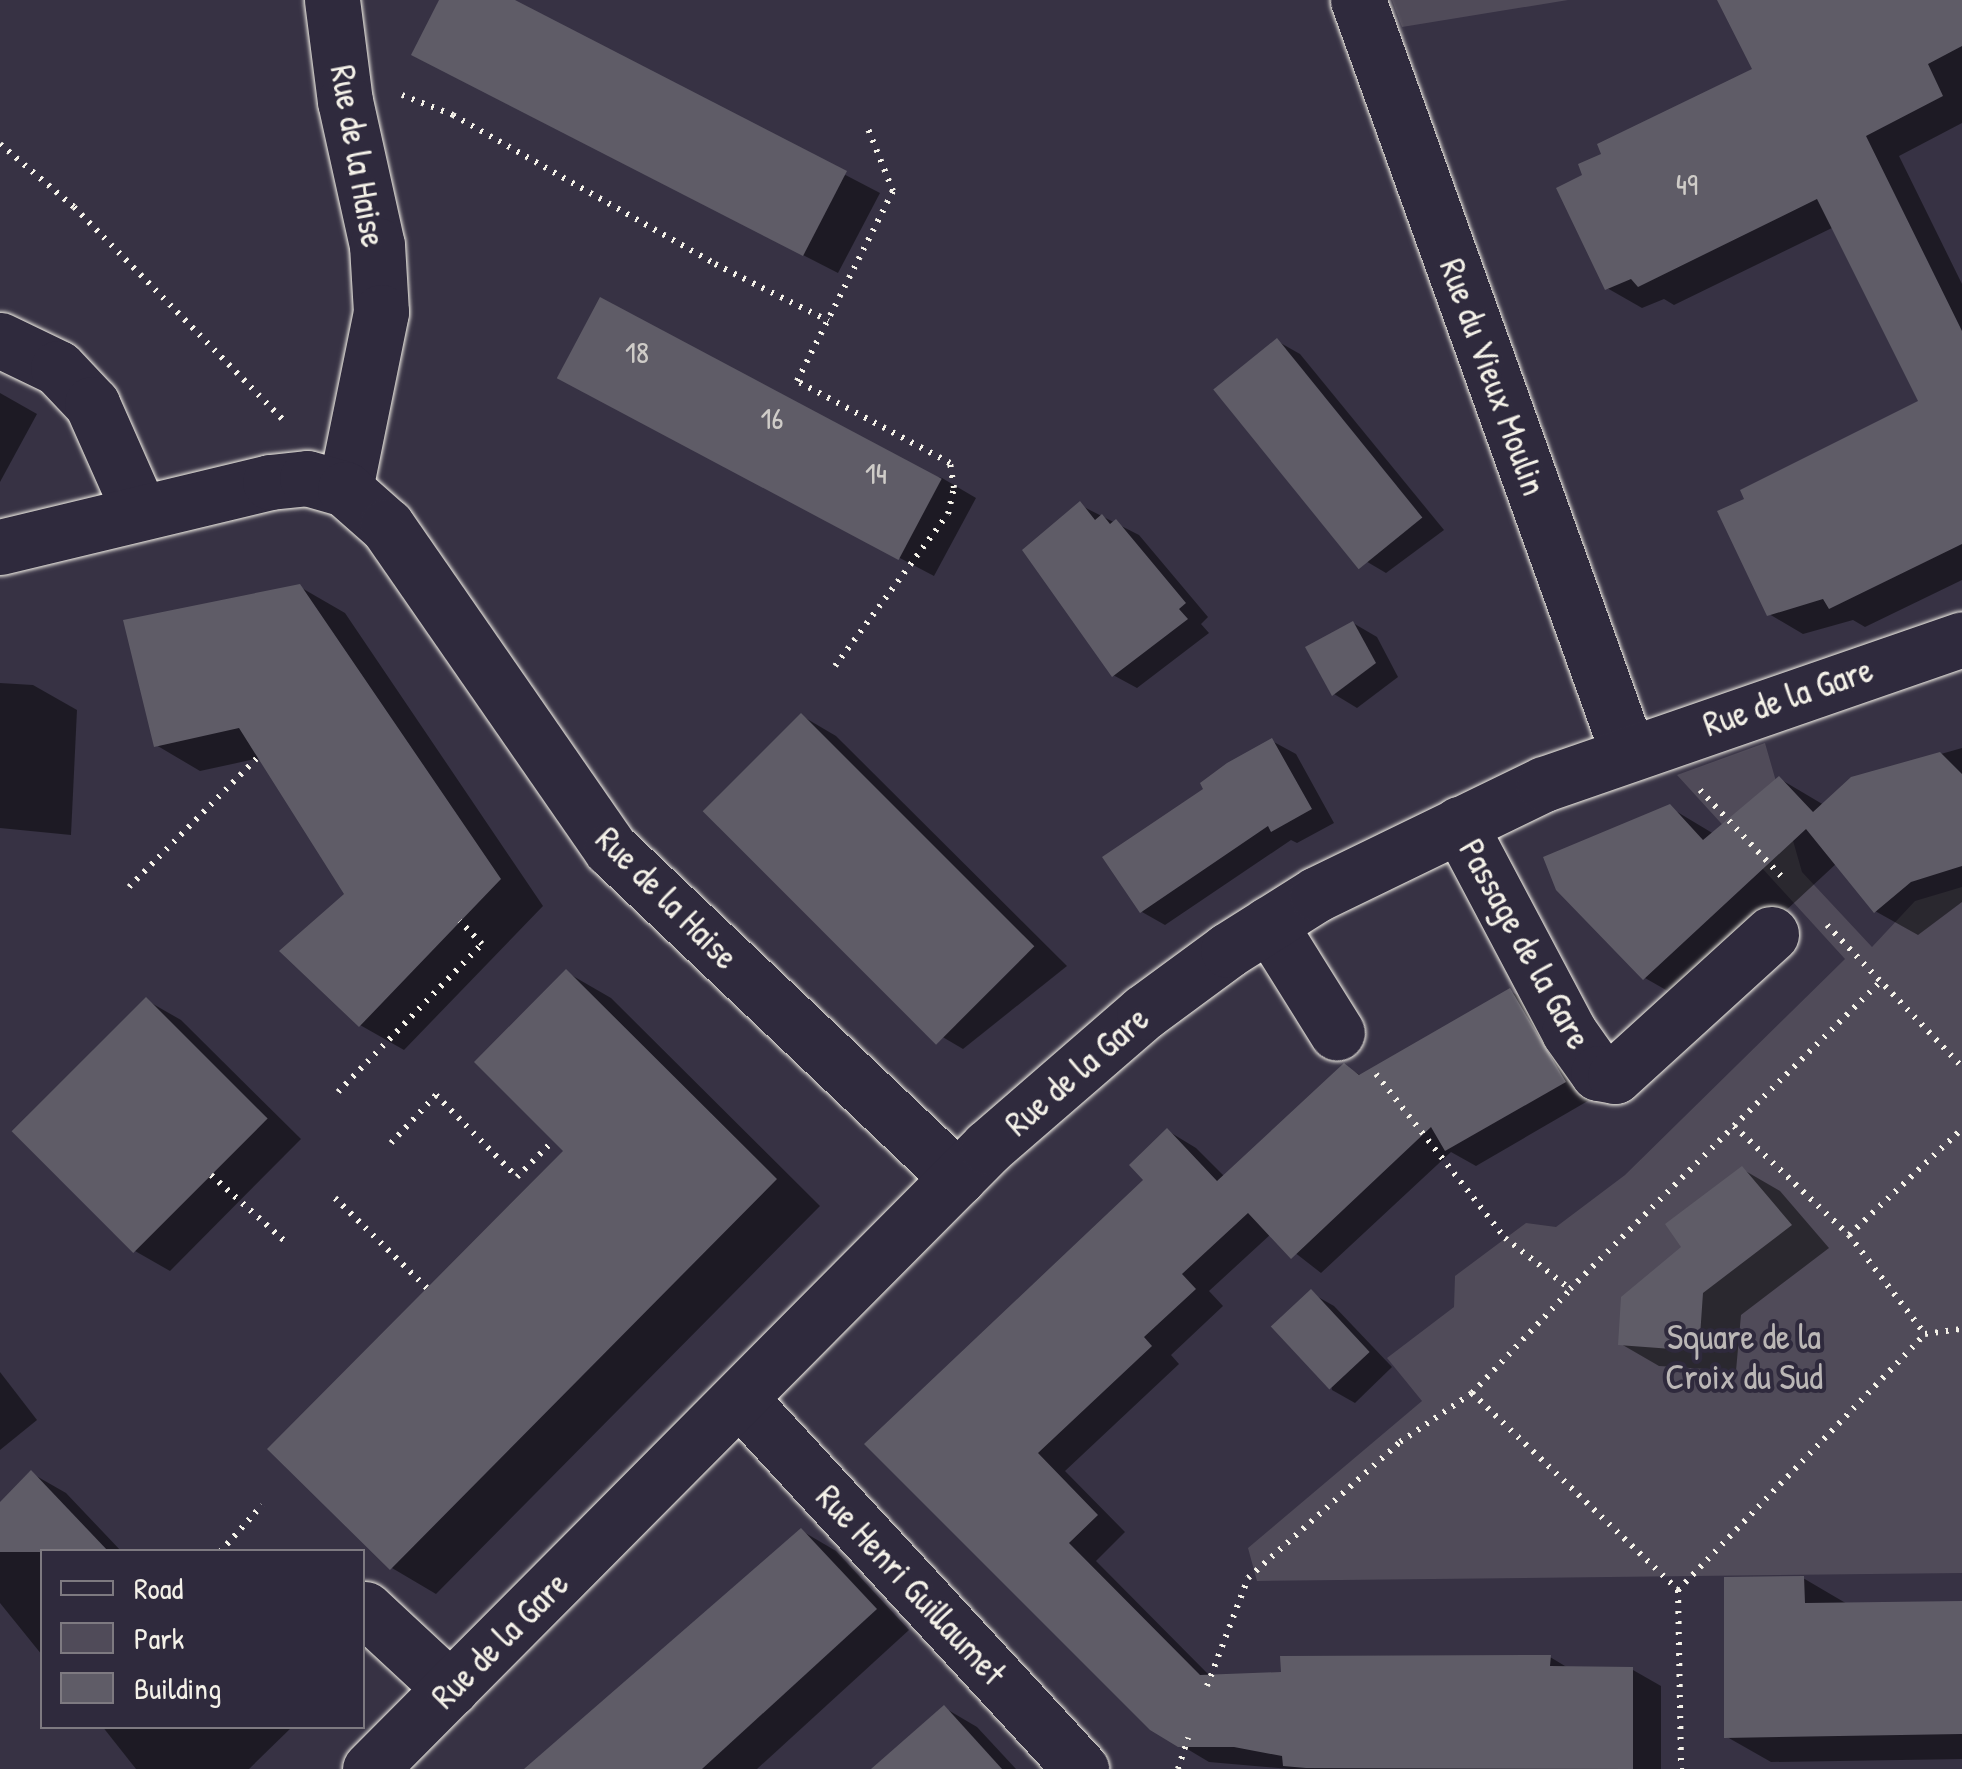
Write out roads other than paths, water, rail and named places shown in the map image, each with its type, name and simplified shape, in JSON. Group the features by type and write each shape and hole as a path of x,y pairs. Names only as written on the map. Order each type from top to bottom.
{"street":[{"name":"Rue de la Haise","path":"332,0 341,70 376,245 381,312 350,473 611,849 958,1178"},
{"name":"Rue du Vieux Moulin","path":"1358,0 1648,746"},
{"path":"0,340 58,368 92,404 139,510"},
{"path":"0,547 139,510 289,480 350,473"},
{"name":"Rue de la Gare","path":"370,1769 742,1400 958,1178 1144,1012 1269,924 1459,824 1648,746 1962,639"},
{"name":"Passage de la Gare","path":"1459,824 1569,1032 1598,1072 1615,1076 1795,913"},
{"path":"1269,924 1336,1034"},
{"name":"Rue Henri Guillaumet","path":"742,1400 1081,1769"},
{"path":"365,1610 451,1689"}],"park label":[{"name":"Square de la Croix du Sud","path":"1744,1357"}]}
